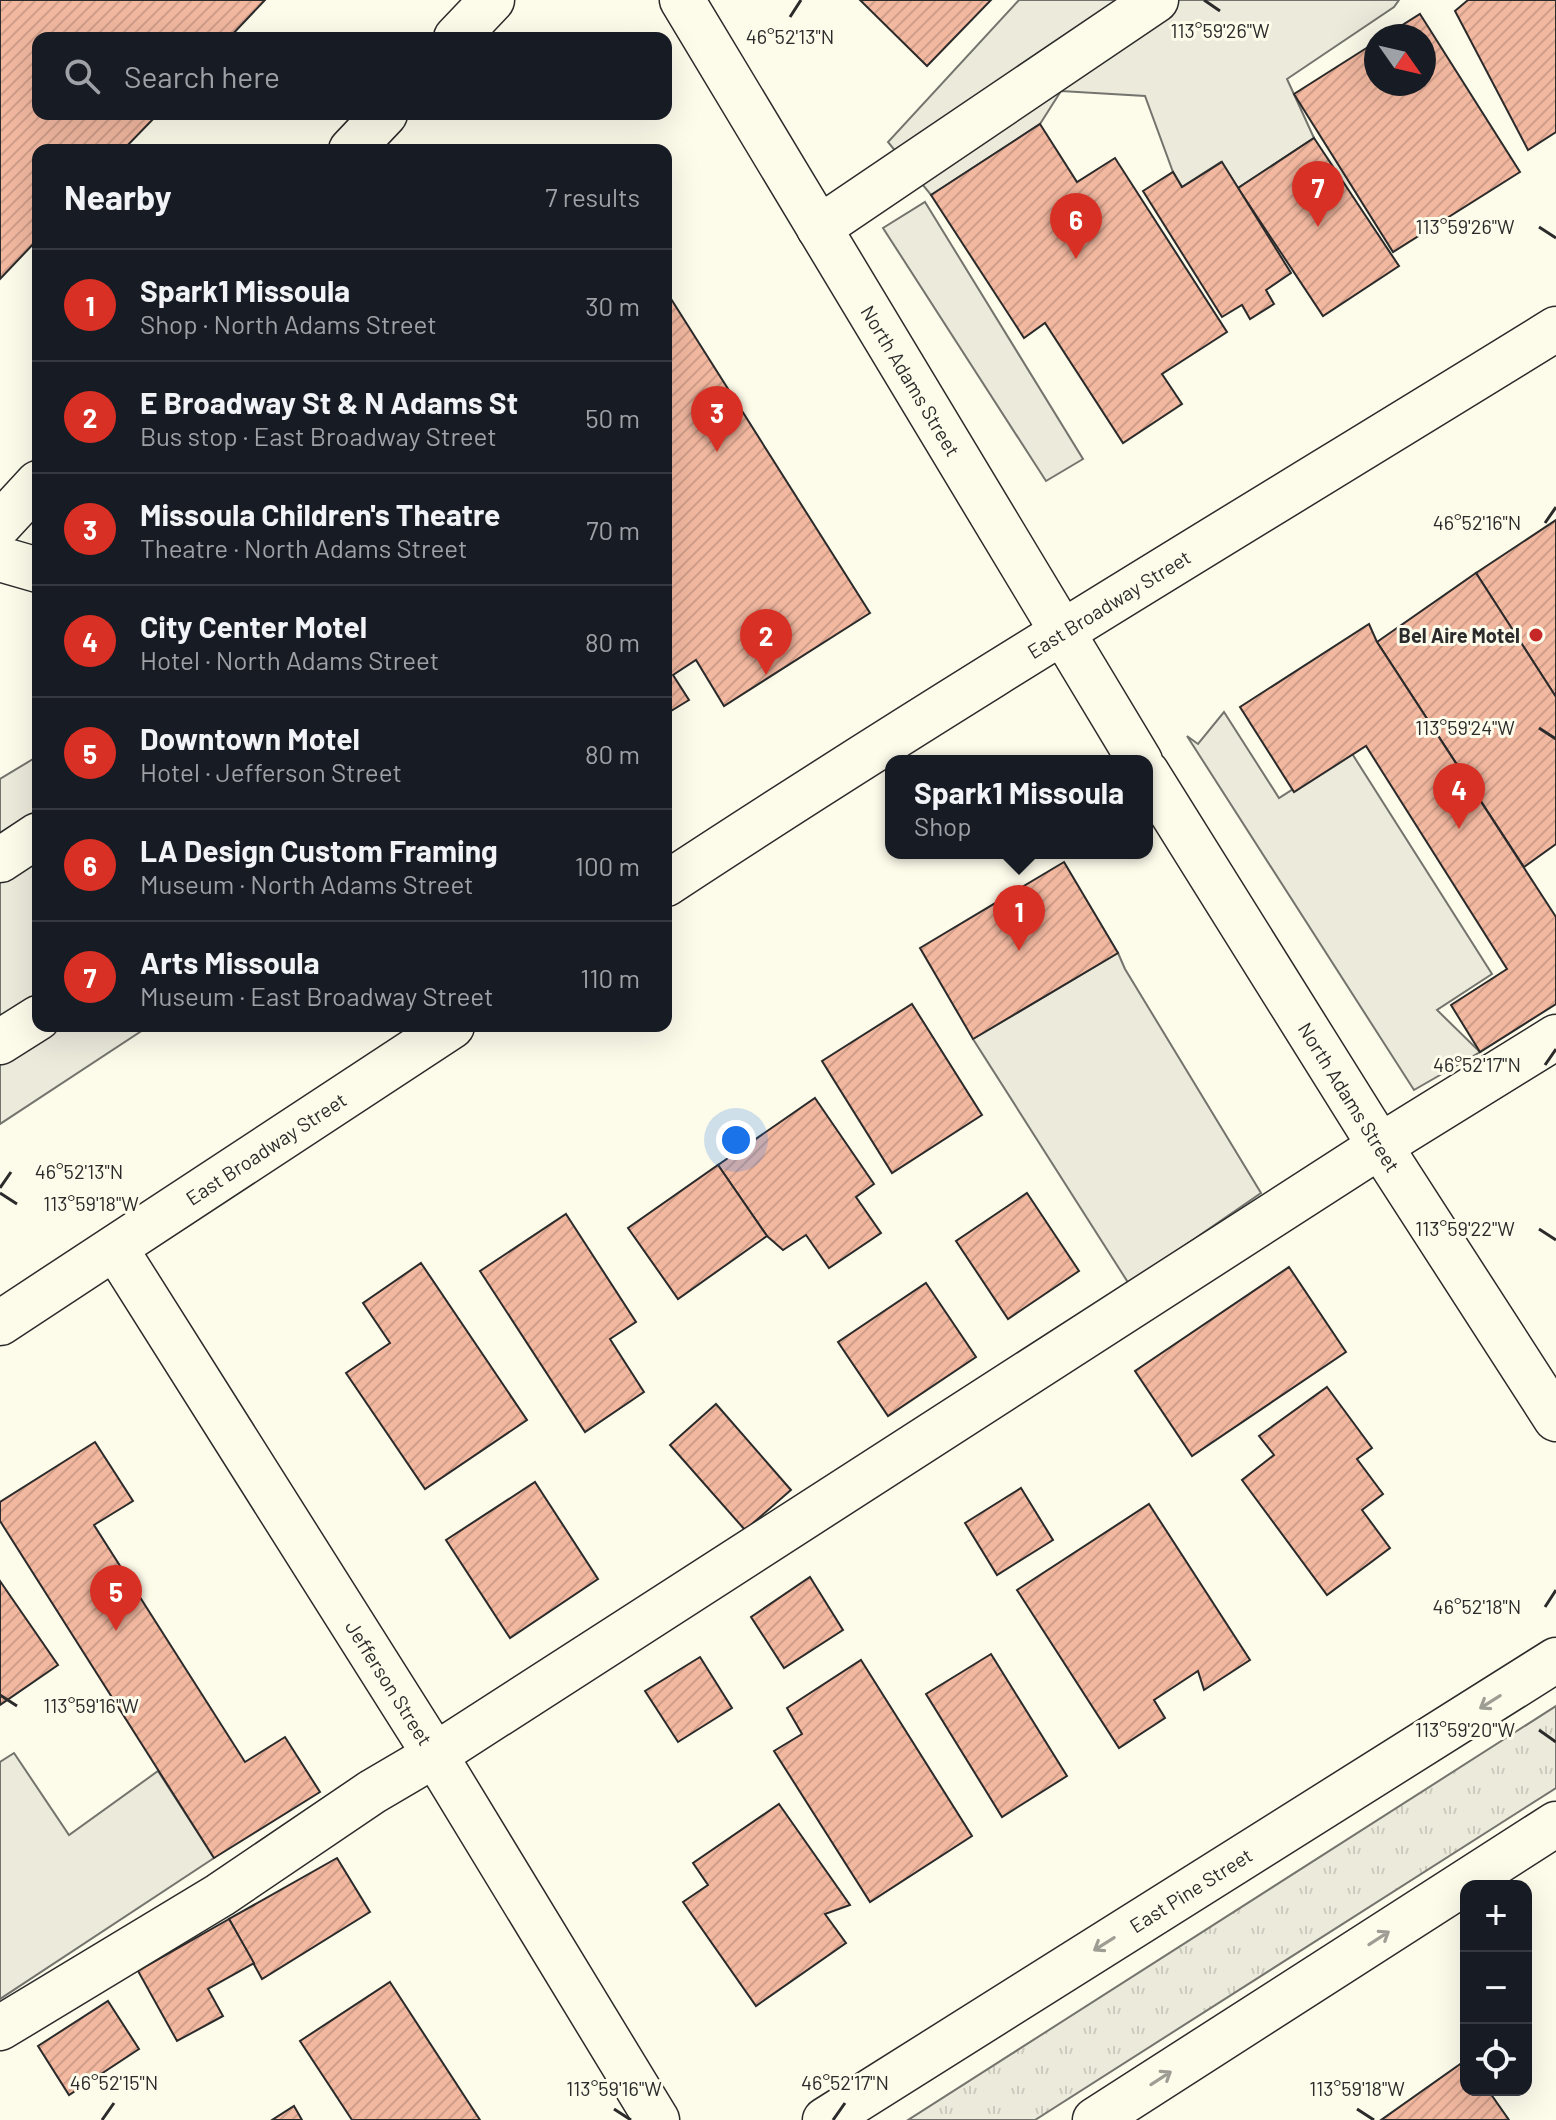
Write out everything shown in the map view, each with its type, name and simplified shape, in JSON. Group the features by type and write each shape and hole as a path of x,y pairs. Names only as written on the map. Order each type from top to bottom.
{"street":[{"path":"462,32 492,0"},
{"name":"North Adams Street","path":"682,0 1136,755"},
{"path":"819,228 1156,0"},
{"path":"357,144 379,120"},
{"name":"East Broadway Street","path":"672,880 1061,632 1556,329"},
{"path":"32,491 1,530 32,564"},
{"name":"North Adams Street","path":"1153,783 1380,1146 1556,1419"},
{"path":"0,860 32,839"},
{"path":"0,1042 32,1022"},
{"name":"East Broadway Street","path":"0,1323 443,1032"},
{"path":"0,2028 220,1895 372,1792 435,1755 1380,1146 1556,1037"},
{"name":"Jefferson Street","path":"115,1248 435,1755 657,2120"},
{"name":"East Pine Street","path":"825,2120 1556,1660"},
{"path":"1095,2120 1556,1824"}],"green space":[{"path":"1556,1706 1556,1788 1035,2120 908,2120"}],"shaded area":[{"path":"1019,0 1399,0 1394,7 1364,24 1364,27 1287,79 1314,138 1238,188 1221,162 1182,187 1173,172 1145,96 1061,91 1040,124 931,195 888,142"},
{"path":"925,202 1083,459 1046,481 883,228"},
{"path":"1224,712 1279,798 1351,752 1492,974 1437,1010 1480,1052 1414,1090 1187,736 1198,744"},
{"path":"32,760 32,1032 140,1032 0,1124 0,779"},
{"path":"1118,953 1261,1193 1129,1284 973,1039"},
{"path":"14,1753 69,1835 158,1771 214,1858 0,1999 0,1762"}],"building":[{"path":"0,0 265,0 235,32 32,32 32,120 152,120 129,144 32,144 32,245 0,279"},
{"path":"860,0 991,0 927,66"},
{"path":"1468,0 1556,0 1556,132 1528,150 1455,11"},
{"path":"1420,14 1426,24 1404,24"},
{"path":"1436,39 1520,172 1393,252 1294,94 1364,50 1364,96 1436,96"},
{"path":"1040,124 1077,182 1115,158 1227,332 1162,374 1182,404 1123,443 1045,323 1024,338 931,195"},
{"path":"1314,138 1399,266 1323,316 1238,188"},
{"path":"1222,162 1291,273 1266,290 1274,304 1250,319 1242,305 1222,317 1143,191 1173,172 1182,187"},
{"path":"672,300 870,613 724,706 696,660 673,675 689,700 672,710"},
{"name":"Bel Aire Motel","path":"1556,520 1556,697 1476,573"},
{"path":"1476,573 1556,697 1556,844 1524,867 1377,642"},
{"path":"1369,624 1377,642 1556,917 1556,1004 1480,1052 1451,1005 1507,969 1366,746 1294,792 1240,707"},
{"path":"1064,862 1118,953 973,1039 920,948"},
{"path":"912,1004 982,1115 892,1173 822,1061"},
{"path":"815,1098 874,1184 856,1197 881,1233 829,1268 806,1235 783,1250 767,1236 718,1165"},
{"path":"718,1165 767,1236 678,1299 628,1228"},
{"path":"1027,1193 1079,1271 1008,1319 956,1241"},
{"path":"566,1214 636,1322 610,1339 644,1392 585,1432 480,1271"},
{"path":"421,1263 527,1420 425,1489 346,1373 390,1343 363,1303"},
{"path":"1289,1267 1346,1352 1192,1456 1135,1371"},
{"path":"926,1283 976,1357 888,1416 838,1342"},
{"path":"1327,1387 1372,1448 1357,1459 1383,1494 1362,1510 1390,1548 1327,1595 1242,1480 1274,1455 1259,1436"},
{"path":"716,1404 791,1490 745,1530 670,1445"},
{"path":"95,1442 133,1501 94,1525 245,1762 285,1737 320,1792 214,1858 0,1521 0,1502"},
{"path":"535,1482 598,1579 510,1638 446,1540"},
{"path":"1021,1488 1053,1540 997,1575 965,1523"},
{"path":"1149,1504 1250,1660 1204,1690 1198,1671 1154,1700 1165,1718 1119,1748 1017,1590"},
{"path":"810,1577 843,1630 784,1668 751,1617"},
{"path":"0,1581 58,1665 0,1705"},
{"path":"991,1654 1067,1776 1002,1817 926,1694"},
{"path":"700,1657 732,1708 678,1742 645,1691"},
{"path":"861,1660 972,1836 870,1902 774,1751 802,1734 787,1708"},
{"path":"779,1804 850,1905 825,1914 846,1943 756,2006 683,1902 708,1885 693,1863"},
{"path":"337,1858 370,1912 262,1979 229,1919"},
{"path":"229,1919 254,1963 208,1989 223,2016 177,2041 138,1971"},
{"path":"390,1982 480,2120 352,2120 300,2041"},
{"path":"108,2001 139,2049 69,2095 38,2046"},
{"path":"1460,2064 1460,2096 1492,2096 1509,2120 1381,2120"},
{"path":"294,2106 302,2120 272,2120"}],"place":[{"name":"Arts Missoula","path":"1318,227"},
{"name":"LA Design Custom Framing","path":"1076,259"},
{"name":"Missoula Children's Theatre","path":"717,452"},
{"name":"Bel Aire Motel","path":"1536,635"},
{"name":"E Broadway St & N Adams St","path":"766,675"},
{"name":"City Center Motel","path":"1459,829"},
{"name":"Spark1 Missoula","path":"1019,951"},
{"name":"Downtown Motel","path":"116,1631"}]}
